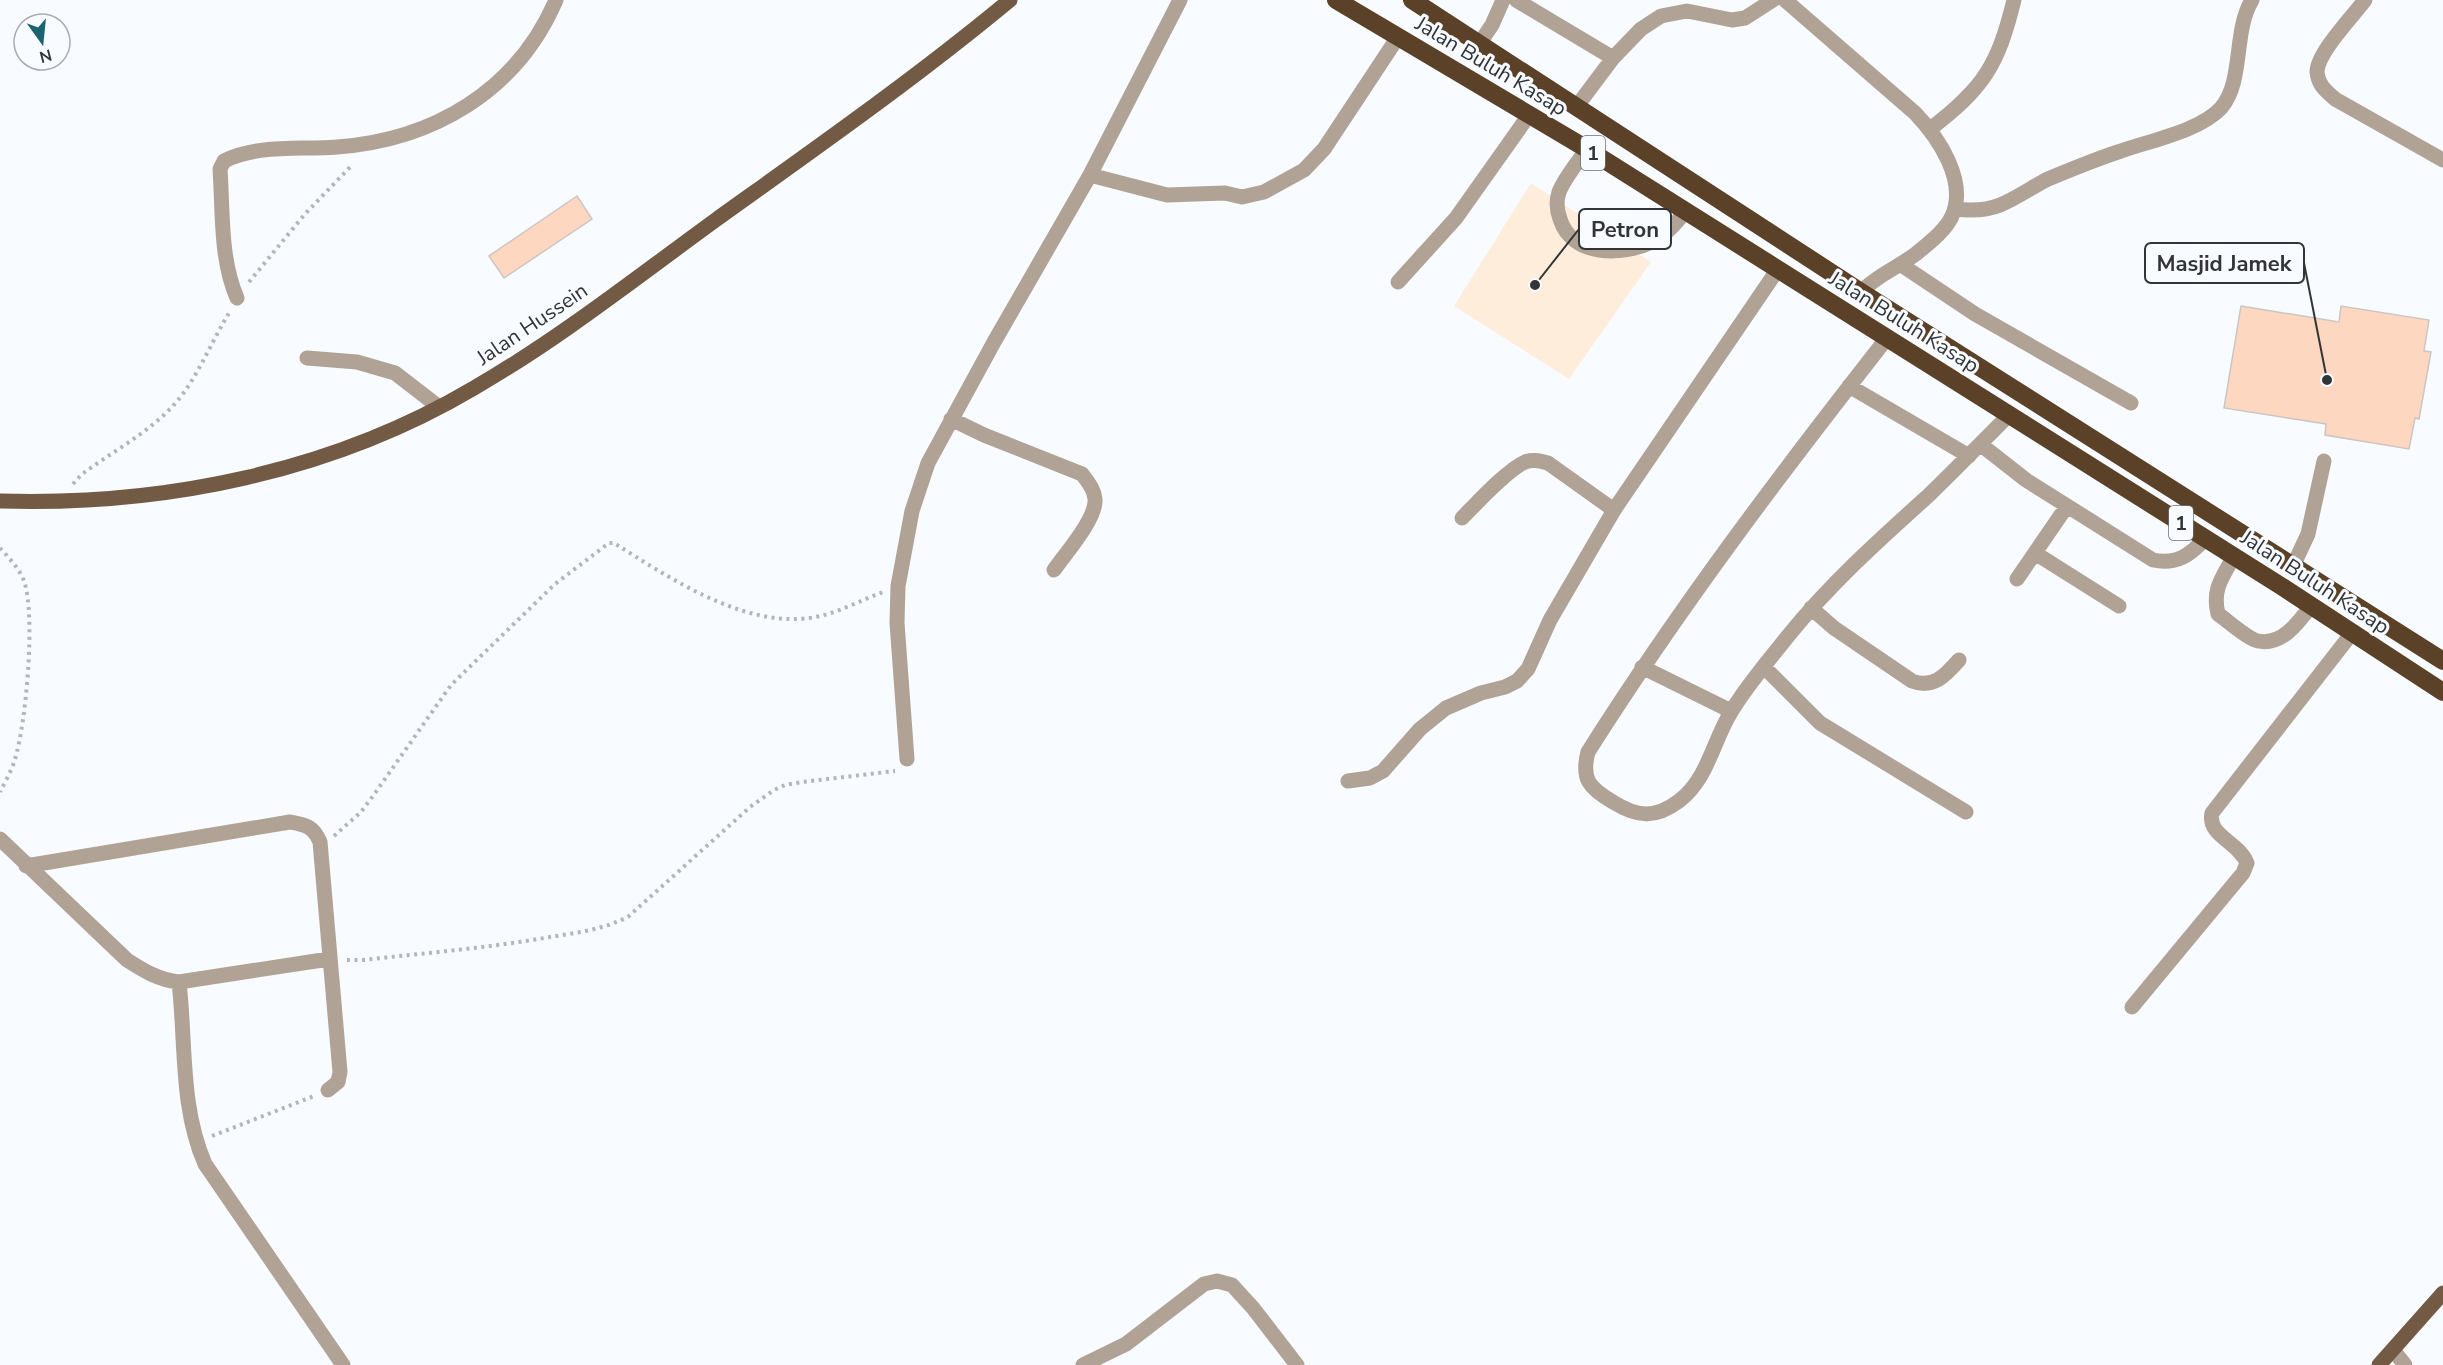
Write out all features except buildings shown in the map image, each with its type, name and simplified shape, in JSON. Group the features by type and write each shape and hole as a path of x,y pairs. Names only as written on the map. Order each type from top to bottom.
{"highway":[{"name":"Jalan Buluh Kasap","path":"1336,0 1587,149 2206,538 2443,692"},
{"name":"Jalan Buluh Kasap","path":"1412,0 1861,292 2294,564 2443,661"}],"main road":[{"name":"Jalan Hussein","path":"0,501 65,502 172,492 257,476 361,442 439,407 474,388 588,312 916,73 1010,0"},
{"path":"2379,1365 2443,1293"}],"street":[{"path":"237,298 229,281 226,265 220,169 224,160 253,152 375,142 396,138 437,122 496,86 531,46 546,23 556,0"},
{"path":"907,759 897,623 898,586 912,511 928,463 1090,175 1180,0"},
{"path":"1479,44 1492,25 1503,0"},
{"path":"1516,0 1613,58"},
{"path":"1577,106 1613,58 1641,29 1661,16 1687,11 1732,20 1745,18 1773,0"},
{"path":"1785,0 1915,113 1930,129 1948,161 1954,178 1955,209 1951,219 1938,234 1861,292"},
{"path":"1930,129 1952,113 1979,87 1996,58 2014,0"},
{"path":"1955,209 1981,210 1999,206 2047,180 2109,155 2192,127 2211,117 2221,108 2228,96 2246,9 2252,0"},
{"path":"2365,0 2324,54 2317,69 2323,89 2335,99 2443,160"},
{"path":"1090,175 1167,195 1225,193 1242,196 1264,192 1304,170 1324,149 1398,37"},
{"path":"1398,282 1456,218 1529,115"},
{"path":"1587,149 1559,192 1557,211 1562,228 1578,244 1598,251 1625,250 1651,243 1666,233 1686,211"},
{"path":"1900,264 1975,314 2131,403"},
{"path":"1348,781 1370,778 1383,771 1420,729 1446,708 1517,681 1528,669 1550,621 1614,510 1778,269"},
{"path":"1887,338 1725,549 1642,667 1588,752 1584,766 1586,778 1594,791 1630,812 1645,814 1667,810 1682,799 1698,780 1731,711 1811,608 1852,564 1969,456 2009,415"},
{"path":"307,358 357,362 395,373 439,407"},
{"path":"1849,386 1969,456"},
{"path":"951,419 984,435 1082,474 1092,487 1095,502 1092,515 1054,570"},
{"path":"1980,444 2026,480 2153,560 2177,561 2192,553 2206,538"},
{"path":"1462,518 1513,470 1525,462 1537,460 1548,463 1614,510"},
{"path":"2294,564 2308,534 2324,461"},
{"path":"2017,579 2067,506"},
{"path":"2035,553 2119,606"},
{"path":"2234,556 2219,583 2215,599 2218,614 2257,641 2273,641 2294,628 2311,606"},
{"path":"1811,608 1834,628 1912,681 1923,685 1937,681 1947,674 1959,660"},
{"path":"2132,1007 2243,873 2247,863 2243,852 2214,829 2210,822 2212,813 2352,633"},
{"path":"1642,667 1731,711"},
{"path":"1764,668 1820,723 1966,812"},
{"path":"26,866 290,822 306,825 314,830 320,842 340,1072 338,1082 328,1090"},
{"path":"0,839 127,960 164,980 179,982 329,959"},
{"path":"179,982 187,1091 195,1142 205,1164 344,1365"},
{"path":"1083,1365 1125,1344 1204,1284 1217,1281 1232,1285 1297,1365"},
{"path":"2393,1350 2405,1365"}],"path":[{"path":"65,502 69,488 81,475 154,423 170,408 188,387 237,298 305,214 375,142"},
{"path":"320,842 333,837 367,805 458,679 555,584 609,543 614,543 687,587 744,610 771,618 809,618 827,614 898,586"},
{"path":"0,548 20,570 25,584 28,640 20,738 15,761 0,792"},
{"path":"329,959 363,960 510,944 583,931 620,921 629,916 750,807 774,790 802,782 896,771 907,759"},
{"path":"195,1142 328,1090"}],"shaded area":[{"path":"1531,183 1651,262 1569,379 1454,306"}],"place":[{"name":"Petron","path":"1535,285"},
{"name":"Masjid Jamek","path":"2327,380"}]}
